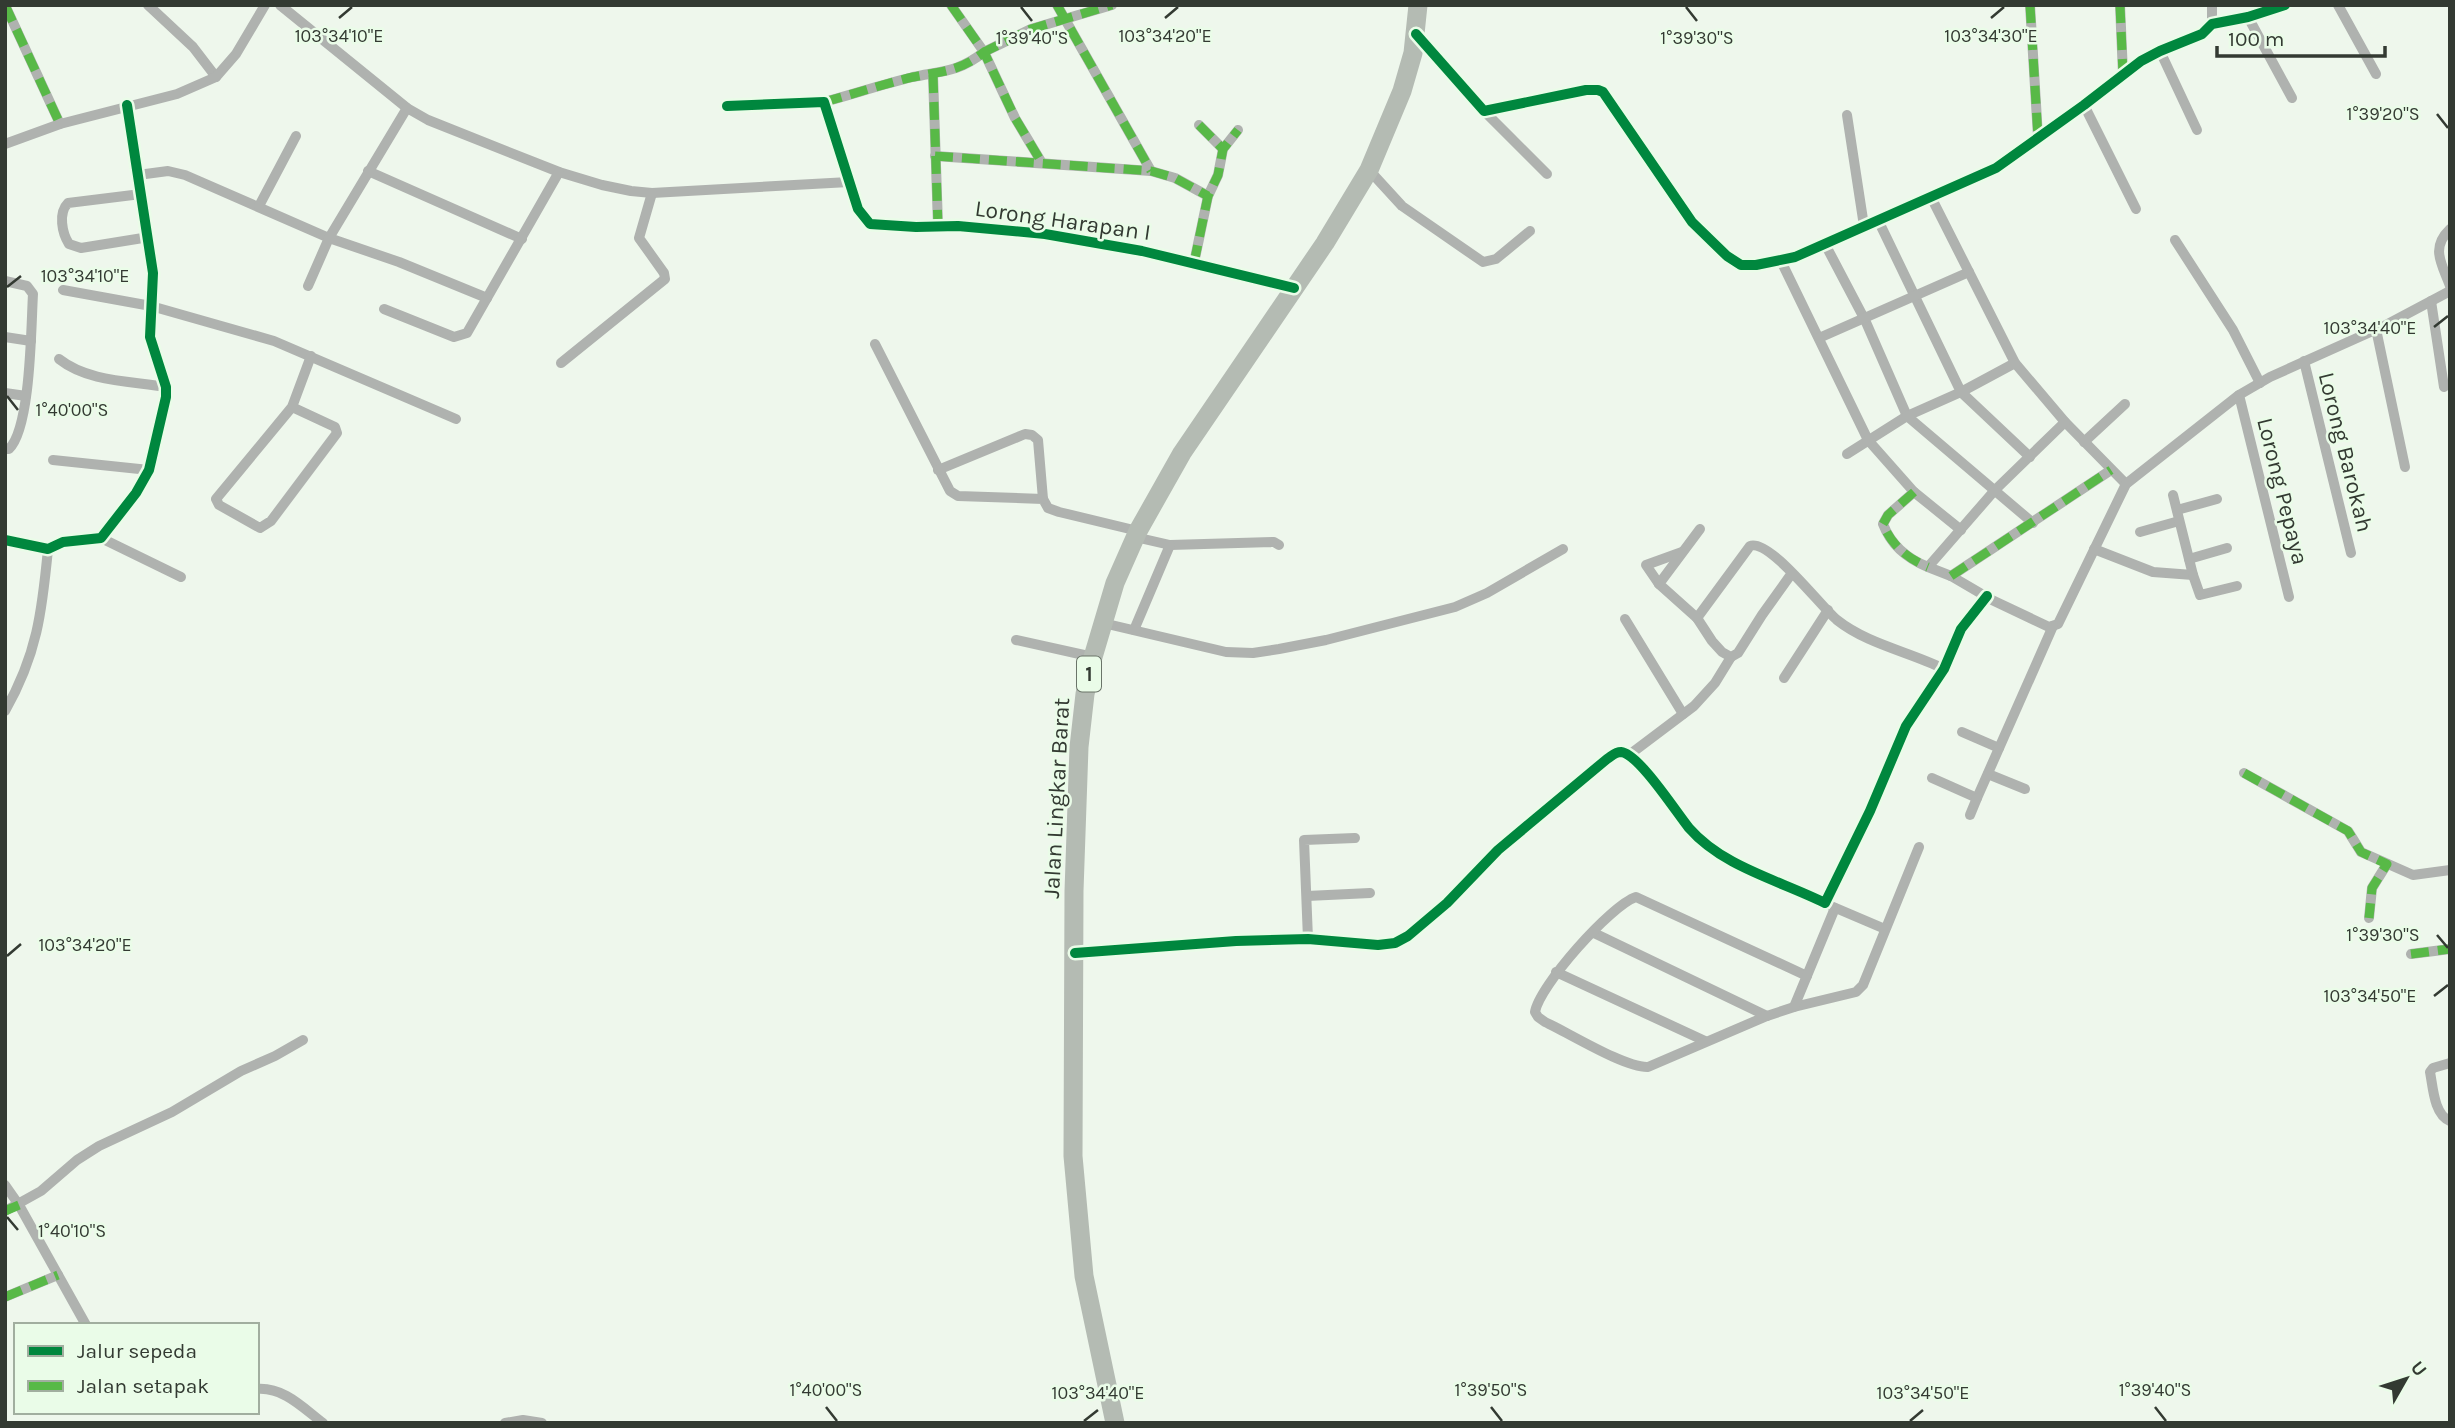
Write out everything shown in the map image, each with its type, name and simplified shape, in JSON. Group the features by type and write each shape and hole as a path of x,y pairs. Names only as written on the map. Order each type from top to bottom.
{"highway":[{"name":"Jalan Lingkar Barat","path":"1115,1423 1084,1276 1073,1156 1074,891 1079,747 1093,657 1115,583 1136,534 1182,453 1325,243 1369,170 1402,91 1416,34 1418,5"}],"street":[{"path":"5,5 60,124"},
{"path":"148,5 193,47 216,78"},
{"path":"5,144 60,124 177,94 216,78 236,54 265,5"},
{"path":"280,5 407,108 428,120 559,172 602,185 652,193 849,182 824,102"},
{"path":"951,5 984,52 1016,118 1042,163"},
{"path":"1057,5 1152,171"},
{"path":"727,106 824,102 914,77 933,75 963,67 984,52 1031,29 1112,5"},
{"path":"2030,5 2038,137"},
{"path":"2120,5 2123,74"},
{"path":"2212,5 2212,23"},
{"path":"1485,111 1586,90 1603,92 1692,222 1714,245 1741,265 1756,265 1795,257 1996,167 2123,74 2160,51 2202,34 2212,23 2248,17 2285,5"},
{"path":"2338,5 2376,74"},
{"path":"2248,17 2292,98"},
{"path":"1416,34 1485,111 1547,174"},
{"path":"2160,51 2197,130"},
{"path":"933,75 938,226"},
{"path":"101,538 149,470 166,397 166,387 150,337 153,273 127,105"},
{"path":"2084,105 2136,209"},
{"path":"308,286 329,238 407,108"},
{"path":"1847,115 1864,226"},
{"path":"1199,125 1223,149"},
{"path":"1194,263 1208,197 1218,175 1223,149 1238,130"},
{"path":"259,206 296,136"},
{"path":"935,156 1152,171 1175,178 1208,197"},
{"path":"1369,170 1402,206 1482,262 1496,259 1530,230"},
{"path":"138,175 160,171 176,172 329,238 399,262 487,298"},
{"path":"368,171 522,239"},
{"path":"384,309 454,337 471,329 559,172"},
{"name":"Lorong Harapan I","path":"849,182 858,209 870,224 1014,229 1194,263 1294,288"},
{"path":"561,363 665,279 664,273 639,238 652,193"},
{"path":"141,194 68,203 61,215 65,238 69,244 81,247 149,237"},
{"path":"1931,197 2015,363 2065,422 2126,484"},
{"path":"1878,220 1961,392 2030,457"},
{"path":"1914,492 1888,515 1884,524 1892,540 1907,557 1951,576 2049,626 2058,624 2126,484 2239,395 2304,361 2376,329 2431,301 2450,288 2438,245 2442,236 2450,229"},
{"path":"2175,240 2233,330 2260,383"},
{"path":"1825,244 1865,320 1907,416 2033,523"},
{"path":"1781,261 1868,440 1914,492 1961,530"},
{"path":"1819,338 1969,272"},
{"path":"5,281 24,284 31,289 33,295 31,358 26,396 16,440 9,449 5,449"},
{"path":"63,290 151,306 274,341 456,419"},
{"path":"2431,301 2444,387"},
{"path":"2376,329 2405,467"},
{"path":"5,337 31,341"},
{"path":"875,344 950,491 958,496 1043,499"},
{"path":"292,407 335,426 337,433 271,521 260,528 219,505 216,499 292,407 311,356"},
{"path":"59,359 71,368 89,375 166,387"},
{"name":"Lorong Barokah","path":"2304,361 2351,553"},
{"path":"1847,454 1907,416 1961,392 2015,363"},
{"path":"5,393 26,396"},
{"name":"Lorong Pepaya","path":"2239,395 2289,597"},
{"path":"2084,442 2125,404"},
{"path":"1928,567 1995,491 2065,422"},
{"path":"938,470 1025,434 1032,435 1038,440 1043,499 1048,508 1170,545 1274,542 1279,545"},
{"path":"53,460 149,470"},
{"path":"1951,576 2111,470"},
{"path":"2173,495 2200,595 2237,586"},
{"path":"2177,510 2217,499"},
{"path":"2140,532 2179,521"},
{"path":"1659,584 1700,529"},
{"path":"5,540 48,549 63,542 101,538 181,577"},
{"path":"1697,618 1750,546 1755,544 1762,546 1792,573 1837,620 1862,635 1944,669"},
{"path":"1134,631 1170,545"},
{"path":"2189,559 2227,548"},
{"path":"5,711 25,672 35,643 48,549"},
{"path":"1103,623 1226,652 1253,653 1320,641 1455,607 1488,593 1563,549"},
{"path":"2094,549 2153,572 2193,575"},
{"path":"1682,552 1646,565 1659,584 1697,618 1712,641 1731,657"},
{"path":"1629,755 1694,706 1715,682 1731,657 1738,653 1792,573"},
{"path":"1825,902 1870,811 1906,726 1944,669 1961,629 1987,596"},
{"path":"1784,678 1828,610"},
{"path":"1625,619 1683,714"},
{"path":"1970,815 2053,626"},
{"path":"1016,640 1093,657"},
{"path":"1962,732 1999,748"},
{"path":"1075,953 1236,941 1308,939 1377,945 1401,941 1447,903 1498,850 1616,753 1629,755 1689,827 1716,853 1885,929"},
{"path":"2244,773 2348,831 2361,852 2373,859 2413,875 2450,870"},
{"path":"1987,774 2025,789"},
{"path":"1932,778 1977,798"},
{"path":"1308,939 1304,840 1354,838"},
{"path":"1807,976 1640,898 1631,899 1556,972 1535,1007 1538,1017 1627,1062 1648,1067 1767,1016 1856,992 1860,989 1919,847"},
{"path":"2370,918 2372,888 2387,864"},
{"path":"1307,896 1370,893"},
{"path":"1794,1007 1835,908"},
{"path":"1594,933 1767,1016"},
{"path":"2411,954 2450,949"},
{"path":"1556,972 1705,1041"},
{"path":"5,1211 41,1191 77,1160 99,1146 172,1112 242,1071 303,1040"},
{"path":"2450,1063 2433,1068 2430,1072 2439,1111 2443,1118 2450,1121"},
{"path":"5,1185 85,1323"},
{"path":"5,1297 58,1275"},
{"path":"259,1389 280,1391 324,1423"},
{"path":"505,1423 523,1420 542,1423"}],"marked path":[{"path":"5,5 60,124"},
{"path":"951,5 984,52 1031,29 1112,5"},
{"path":"1057,5 1151,171"},
{"path":"2030,5 2038,137"},
{"path":"2120,5 2123,74"},
{"path":"824,102 902,80 950,70 966,64 984,52 1015,118 1042,163"},
{"path":"933,75 938,226"},
{"path":"1199,125 1223,149"},
{"path":"1194,263 1208,196 1218,175 1223,149 1238,130"},
{"path":"935,156 1151,171 1175,178 1208,196"},
{"path":"1951,576 2111,470"},
{"path":"1914,492 1888,515 1883,524 1901,550 1928,567"},
{"path":"2244,773 2348,831 2361,852 2387,864 2372,888 2369,918"},
{"path":"2411,954 2450,949"},
{"path":"5,1211 19,1205"},
{"path":"5,1297 58,1275"}],"cycle path":[{"path":"1416,34 1484,111 1586,90 1603,92 1692,222 1727,256 1741,265 1756,265 1795,257 1996,168 2141,61 2202,34 2212,24 2248,17 2285,5"},
{"path":"727,106 824,102 858,209 870,224 958,226 1045,234 1142,251 1294,288"},
{"path":"5,540 48,549 63,542 101,538 136,493 149,470 166,387 150,337 153,273 127,105"},
{"path":"1075,953 1236,941 1308,939 1378,945 1395,943 1408,936 1447,903 1498,850 1607,759 1621,752 1637,762 1689,828 1718,853 1753,872 1825,903 1870,811 1906,726 1944,669 1961,629 1987,596"}]}
